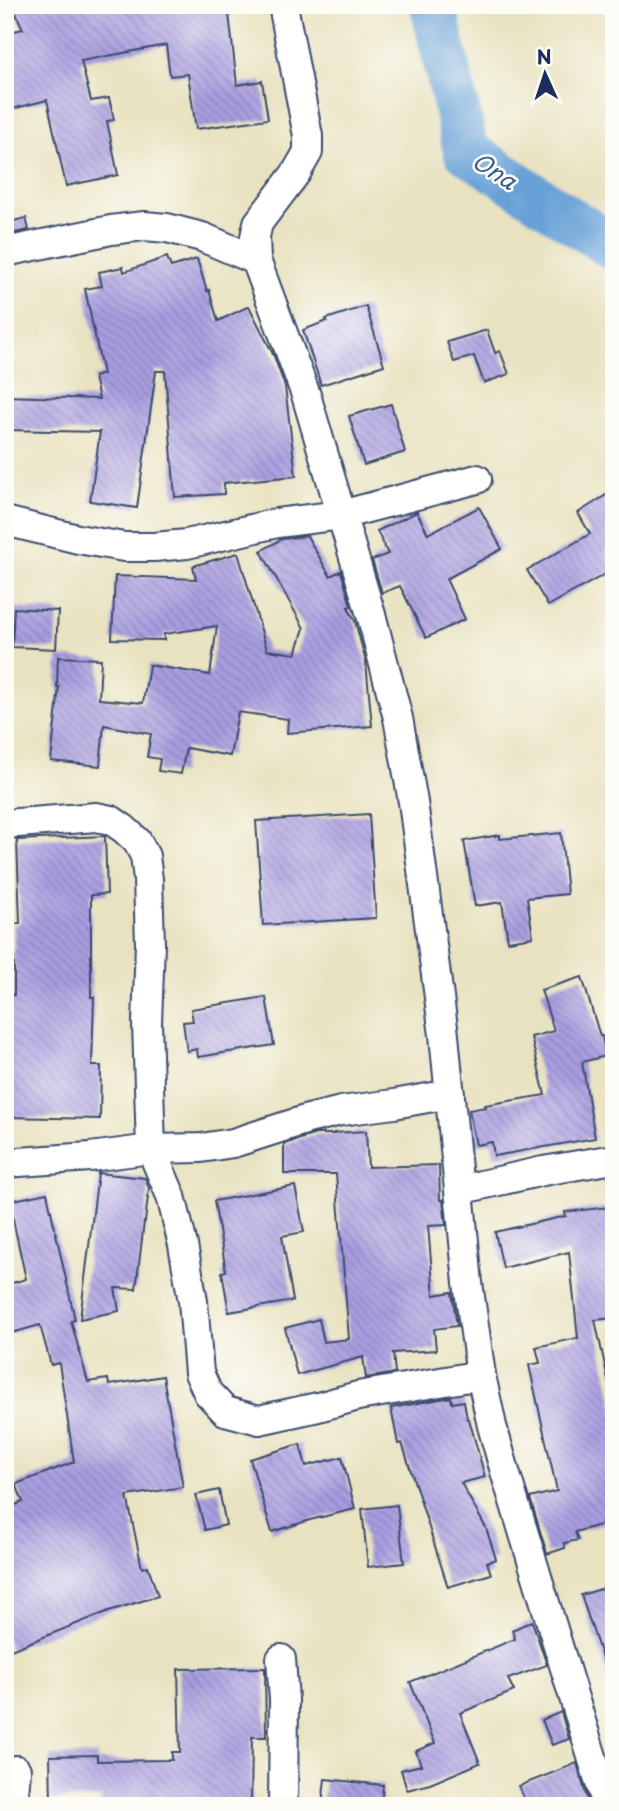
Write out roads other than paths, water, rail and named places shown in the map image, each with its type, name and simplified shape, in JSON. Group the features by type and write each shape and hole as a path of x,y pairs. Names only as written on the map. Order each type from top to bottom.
{"street":[{"path":"283,5 308,136 307,152 296,173 258,223 255,237 256,260 306,395 372,618 398,718 413,802 444,1035 468,1283 481,1375 506,1475 607,1806"},
{"path":"5,252 111,230 144,226 202,236 256,260"},
{"path":"5,521 78,539 124,547 154,547 187,544 277,523 341,515 477,479"},
{"path":"5,824 96,817 111,820 137,841 145,856 149,918 147,1023 151,1149 171,1196 183,1245 193,1301 199,1373 208,1393 225,1411 259,1420 318,1408 358,1396 481,1375"},
{"path":"5,1163 90,1157 151,1149 201,1148 233,1143 341,1111 450,1094"},
{"path":"459,1190 542,1171 614,1159"},
{"path":"281,1659 284,1712 283,1806"},
{"path":"13,1806 16,1770"}],"waterway":[{"name":"Ona","path":"433,5 466,151 614,248"}]}
